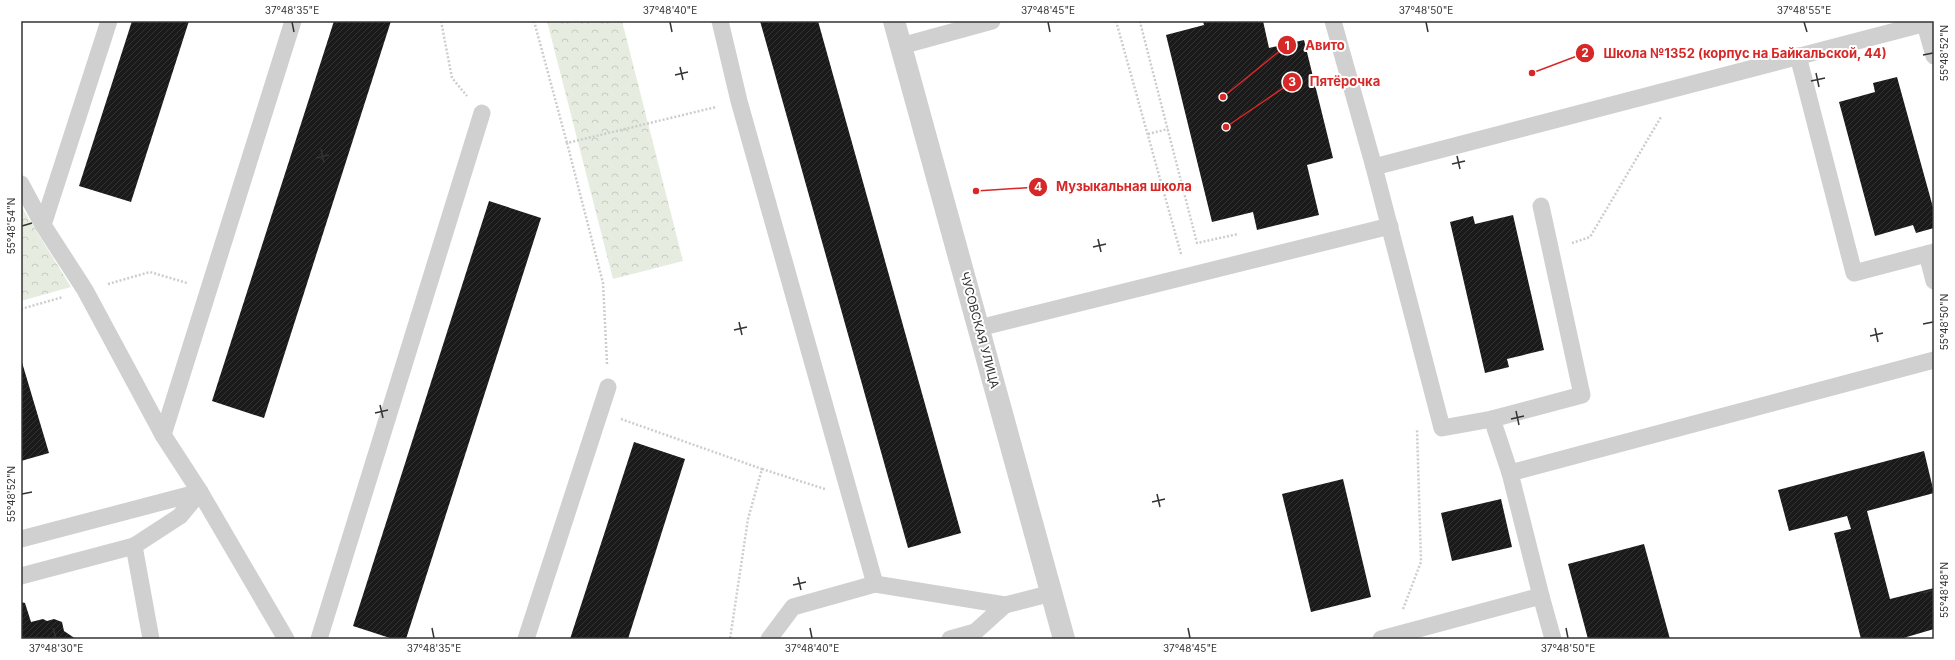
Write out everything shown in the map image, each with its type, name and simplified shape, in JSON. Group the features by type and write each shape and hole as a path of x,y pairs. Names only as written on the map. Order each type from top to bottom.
{"street":[{"name":"ЧУСОВСКАЯ УЛИЦА","path":"894,21 1064,639"}],"lane":[{"path":"43,225 109,21"},
{"path":"163,434 293,21"},
{"path":"720,21 739,101 875,584"},
{"path":"901,46 992,21"},
{"path":"1333,21 1374,166 1442,428 1492,419 1582,395 1541,206"},
{"path":"1374,166 1929,23 1934,56"},
{"path":"1798,56 1854,273 1930,253 1934,281"},
{"path":"319,639 482,113"},
{"path":"21,184 43,225 85,290 163,434 200,492 286,639"},
{"path":"979,328 1390,226"},
{"path":"1510,473 1934,360"},
{"path":"526,639 608,387"},
{"path":"1492,419 1510,473 1553,639"},
{"path":"21,539 200,492"},
{"path":"21,576 134,546 180,516 200,492"},
{"path":"134,546 151,639"},
{"path":"769,639 793,607 875,584 1005,605 1052,593"},
{"path":"1388,637 1427,633 1541,596"},
{"path":"950,639 975,632 1005,605"}],"path":[{"path":"441,21 452,78 482,113"},
{"path":"534,21 603,283 608,387"},
{"path":"1116,21 1187,276"},
{"path":"1145,21 1140,22 1197,243 1238,234"},
{"path":"1550,249 1590,237 1678,88"},
{"path":"567,143 739,101"},
{"path":"1148,134 1168,128"},
{"path":"21,309 150,272 208,290"},
{"path":"600,411 762,469 850,497"},
{"path":"1388,637 1421,562 1417,425"},
{"path":"730,639 748,520 762,469"}],"green space":[{"path":"547,21 622,21 683,261 613,279"},
{"path":"21,206 71,287 21,301"}],"building":[{"path":"132,21 189,21 131,202 79,186"},
{"path":"334,21 391,21 264,418 212,401"},
{"path":"760,21 818,21 961,533 908,548"},
{"path":"1203,21 1263,21 1269,48 1304,40 1333,158 1307,165 1319,215 1257,230 1253,212 1212,222 1166,35 1204,25"},
{"path":"1897,77 1934,211 1934,228 1916,233 1913,225 1875,236 1839,102 1875,92 1873,83"},
{"path":"489,201 541,218 406,639 393,639 353,626"},
{"path":"1513,215 1544,350 1507,359 1509,367 1485,373 1450,222 1473,216 1475,224"},
{"path":"21,359 49,453 21,461"},
{"path":"634,442 685,459 628,639 570,639"},
{"path":"1924,451 1934,493 1867,511 1890,599 1934,588 1934,629 1900,639 1861,639 1834,533 1851,529 1847,516 1789,531 1778,490"},
{"path":"1343,479 1371,597 1311,612 1282,494"},
{"path":"1501,499 1512,547 1452,561 1441,513"},
{"path":"1644,544 1670,639 1588,639 1568,564"},
{"path":"21,602 25,603 31,622 43,619 47,621 54,619 62,622 64,631 76,639 21,639"}],"place":[{"name":"Школа №1352 (корпус на Байкальской, 44)","path":"1532,73"},
{"name":"Авито","path":"1223,97"},
{"name":"Пятёрочка","path":"1226,127"},
{"name":"Музыкальная школа","path":"976,191"}]}
